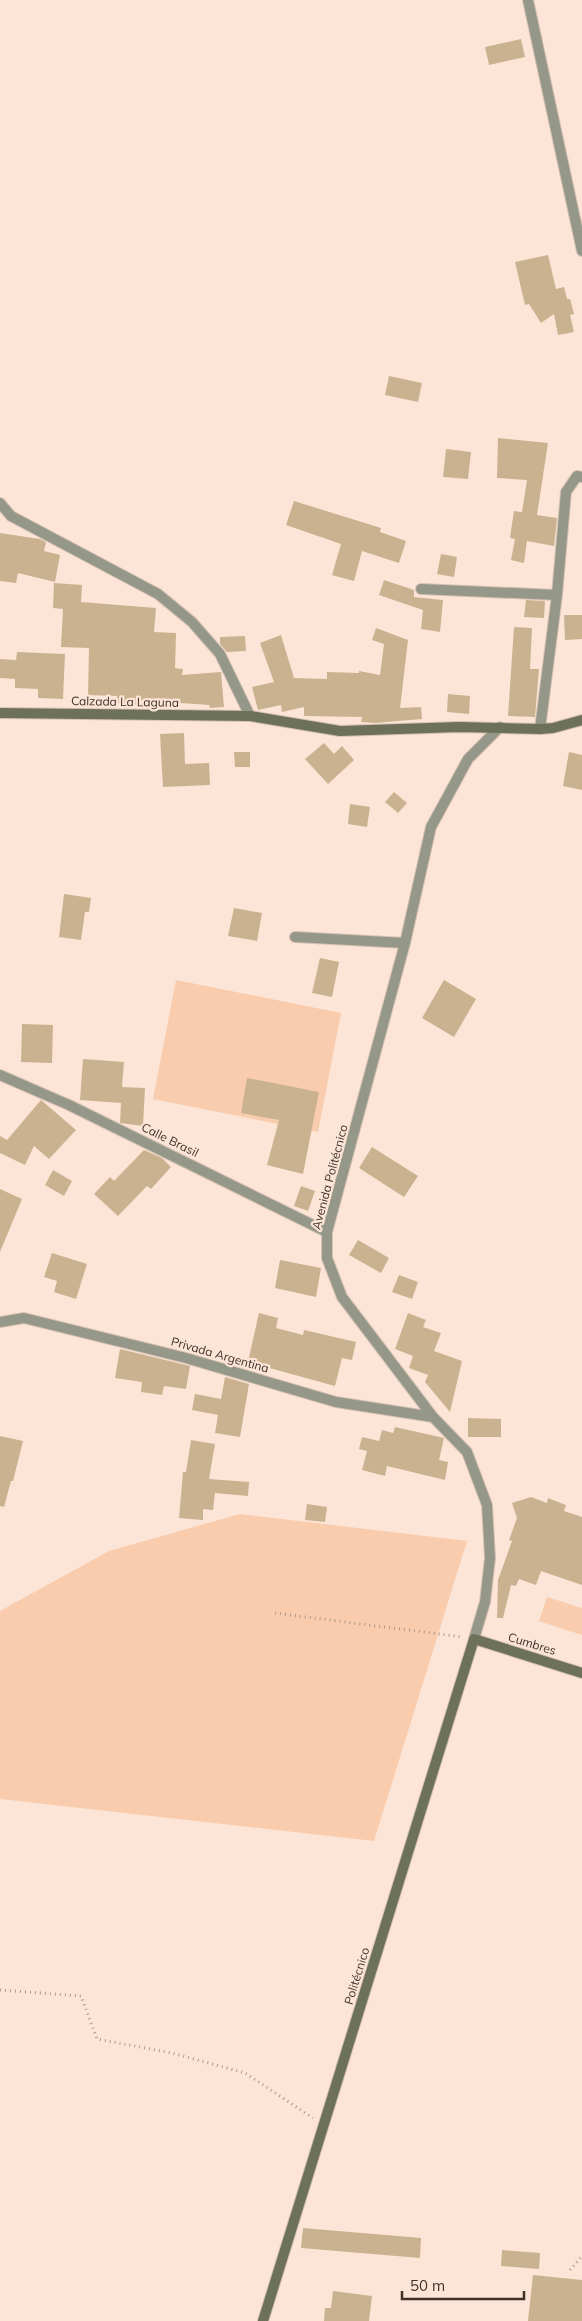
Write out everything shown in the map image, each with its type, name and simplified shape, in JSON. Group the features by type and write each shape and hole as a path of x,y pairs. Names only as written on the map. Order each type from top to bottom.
{"street":[{"path":"528,0 582,251"},
{"path":"540,729 557,594 566,492 578,476 582,477"},
{"path":"0,503 11,516 158,594 192,622 220,654 250,716"},
{"path":"421,589 557,594"},
{"name":"Calzada La Laguna","path":"0,713 250,716 340,731 540,729 553,728 582,720"},
{"name":"Avenida Politécnico","path":"474,1639 485,1602 490,1558 487,1505 467,1452 432,1416 342,1297 327,1258 327,1232 405,943 431,827 468,759 500,728"},
{"path":"295,937 405,943"},
{"name":"Calle Brasil","path":"0,1075 70,1104 327,1232"},
{"name":"Privada Argentina","path":"1,1322 24,1318 186,1358 336,1402 432,1416"},
{"name":"Cumbres","path":"474,1639 582,1673"},
{"name":"Politécnico","path":"263,2321 474,1639"}],"path":[{"path":"275,1613 474,1639"},
{"path":"0,1990 81,1996 96,2039 172,2053 246,2073 324,2126"},
{"path":"570,2270 582,2256"}],"shaded area":[{"path":"176,980 341,1013 318,1132 153,1099"},
{"path":"240,1514 467,1541 374,1841 0,1799 0,1611 109,1551"},
{"path":"547,1597 582,1608 582,1635 539,1621"}],"building":[{"path":"521,39 525,57 489,65 485,47"},
{"path":"548,255 556,289 564,287 567,299 570,299 574,314 570,315 574,332 558,335 554,314 541,323 529,304 525,305 515,262"},
{"path":"389,376 422,383 418,402 385,395"},
{"path":"498,438 548,443 537,515 557,518 554,546 527,541 524,563 511,560 515,539 510,538 514,511 522,512 527,480 497,478"},
{"path":"446,449 471,452 468,479 443,477"},
{"path":"294,501 381,528 380,532 406,541 399,563 362,551 354,581 332,575 341,544 286,525"},
{"path":"0,533 40,539 46,542 44,551 60,555 55,582 18,573 16,583 0,581"},
{"path":"441,554 457,557 454,577 437,574"},
{"path":"384,580 414,590 414,597 443,600 440,632 421,629 423,610 379,595"},
{"path":"54,583 82,585 81,602 156,608 154,632 176,633 175,668 183,669 182,675 221,672 224,707 210,708 209,705 138,700 138,705 117,703 117,696 88,695 89,648 61,647 63,609 53,608"},
{"path":"526,600 545,601 544,618 524,617"},
{"path":"564,615 582,615 582,639 565,640"},
{"path":"514,627 532,628 530,669 539,669 535,717 508,716"},
{"path":"376,628 408,640 400,708 421,707 422,719 375,723 361,722 362,717 304,716 304,707 282,712 281,705 258,710 252,687 274,682 260,643 281,635 294,678 327,679 327,672 359,673 359,671 380,675 384,644 372,640"},
{"path":"245,636 246,651 227,652 220,644 220,637"},
{"path":"17,652 65,654 63,699 38,698 38,689 15,688 15,679 0,678 0,659 16,660"},
{"path":"448,694 470,696 469,714 447,712"},
{"path":"184,733 185,764 209,763 210,785 163,787 160,734"},
{"path":"324,743 334,754 342,746 354,760 328,784 305,759"},
{"path":"234,752 250,752 250,767 235,767"},
{"path":"569,752 582,755 582,790 563,786"},
{"path":"394,792 407,803 398,813 385,802"},
{"path":"350,804 370,807 367,827 348,824"},
{"path":"64,894 91,898 89,912 85,912 81,940 59,937"},
{"path":"234,908 262,913 257,941 228,936"},
{"path":"320,958 339,962 332,997 312,993"},
{"path":"444,980 476,999 454,1037 422,1018"},
{"path":"22,1024 53,1025 52,1063 21,1062"},
{"path":"83,1059 124,1062 122,1087 145,1088 143,1126 120,1123 121,1103 80,1100"},
{"path":"247,1078 319,1092 303,1174 267,1165 279,1120 241,1113"},
{"path":"41,1100 76,1130 49,1159 34,1146 25,1165 0,1153 0,1136 7,1140"},
{"path":"372,1147 418,1176 404,1197 359,1168"},
{"path":"144,1150 162,1158 171,1167 151,1189 147,1186 118,1216 94,1194 110,1177 114,1181"},
{"path":"53,1170 72,1181 64,1196 45,1185"},
{"path":"301,1186 315,1191 308,1211 294,1206"},
{"path":"0,1189 22,1199 0,1252"},
{"path":"358,1240 389,1258 381,1273 349,1255"},
{"path":"52,1253 87,1264 76,1299 54,1292 57,1281 44,1277"},
{"path":"280,1260 321,1268 316,1297 275,1288"},
{"path":"399,1275 418,1282 412,1299 392,1292"},
{"path":"259,1313 278,1318 276,1328 303,1335 304,1330 356,1342 352,1360 342,1358 335,1386 248,1362"},
{"path":"408,1313 426,1320 423,1327 441,1333 434,1351 462,1361 450,1412 425,1382 428,1375 409,1368 413,1356 395,1349"},
{"path":"120,1349 190,1366 186,1389 164,1386 162,1395 141,1392 142,1382 115,1378"},
{"path":"225,1377 249,1384 240,1437 215,1433 218,1415 192,1410 195,1394 221,1399"},
{"path":"468,1418 501,1419 501,1437 468,1437"},
{"path":"395,1427 444,1438 439,1460 448,1462 445,1480 387,1466 385,1476 362,1470 367,1451 359,1449 362,1437 379,1441 382,1430 393,1433"},
{"path":"0,1436 23,1441 4,1507 0,1506"},
{"path":"191,1440 215,1444 209,1479 249,1482 248,1496 215,1493 213,1510 203,1509 203,1520 179,1518 183,1472 186,1472"},
{"path":"531,1497 547,1503 548,1498 566,1505 564,1511 582,1517 582,1585 541,1571 536,1585 519,1579 516,1586 511,1585 503,1618 497,1618 498,1580 512,1541 509,1540 517,1518 512,1503"},
{"path":"307,1504 327,1507 325,1522 305,1520"},
{"path":"303,2228 421,2238 420,2258 301,2248"},
{"path":"502,2250 540,2253 539,2269 501,2266"},
{"path":"533,2275 582,2280 582,2321 528,2321"},
{"path":"333,2291 372,2296 369,2321 324,2321 325,2308 331,2308"}]}
